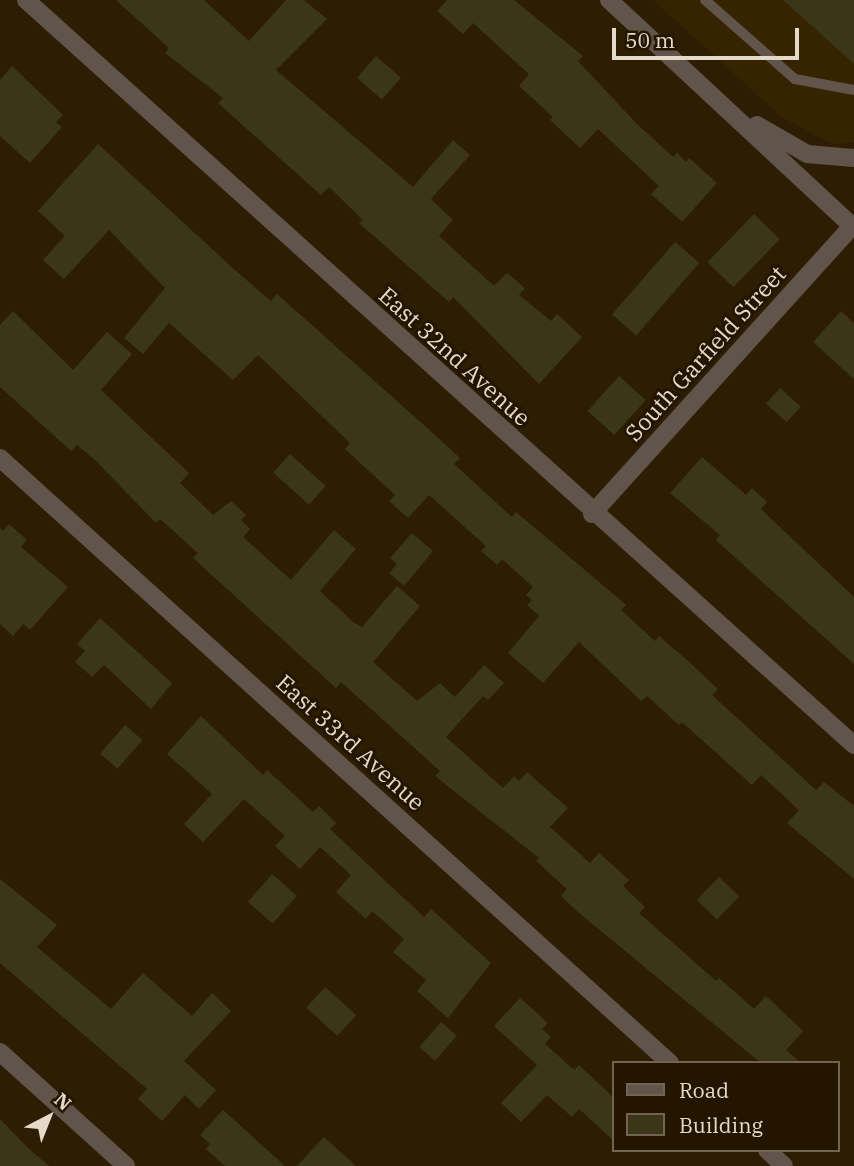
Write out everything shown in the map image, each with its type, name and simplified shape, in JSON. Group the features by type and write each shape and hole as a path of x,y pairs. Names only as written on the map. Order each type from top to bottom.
{"street":[{"name":"East 32nd Avenue","path":"26,0 592,514 854,745"},
{"path":"617,3 853,226"},
{"path":"725,105 807,154 854,158"},
{"name":"South Garfield Street","path":"592,514 853,226"},
{"name":"East 33rd Avenue","path":"0,458 668,1061"},
{"path":"0,1052 126,1166"},
{"path":"769,1152 785,1166"}],"lane":[{"path":"705,0 795,79 854,90"}],"shaded area":[{"path":"653,0 854,0 854,142 832,144 783,118"}],"building":[{"path":"116,0 204,0 249,41 286,0 304,0 327,19 276,70 413,187 453,140 470,155 431,199 453,220 439,236 494,286 507,273 525,288 519,295 551,321 557,314 582,337 539,384 453,297 449,302 359,223 363,220 329,187 321,195 218,103 223,98 165,53 169,48"},
{"path":"447,0 514,0 583,56 578,61 637,124 673,157 677,153 686,162 689,158 717,183 682,222 651,194 659,186 598,129 580,148 550,120 553,117 519,86 529,74 473,23 463,34 437,11"},
{"path":"783,0 854,0 854,64"},
{"path":"376,56 401,78 382,100 357,78"},
{"path":"12,66 63,115 56,122 62,127 30,163 0,136 0,80"},
{"path":"98,144 236,271 271,301 277,294 435,435 460,458 454,464 512,517 516,512 626,605 621,610 655,641 659,636 688,661 718,689 712,695 816,790 824,782 854,806 854,879 787,823 799,810 761,775 752,785 682,722 679,725 647,696 641,701 579,642 543,683 508,653 539,616 527,605 532,600 526,595 533,587 502,559 497,565 481,551 486,546 429,495 408,518 389,501 395,495 345,449 350,443 258,355 233,380 169,323 143,354 124,338 165,288 109,230 64,279 43,260 65,236 38,211"},
{"path":"754,214 780,239 733,287 707,262"},
{"path":"675,242 699,263 636,335 612,314"},
{"path":"13,311 73,370 107,332 132,354 101,390 189,473 180,483 213,515 231,501 246,515 241,520 250,529 243,537 291,580 334,530 356,549 320,591 362,627 397,586 420,606 373,662 417,701 440,683 455,697 484,665 504,683 488,700 483,696 446,737 503,788 514,776 519,781 527,772 568,808 550,827 590,863 599,853 629,880 623,886 645,907 639,913 716,981 719,978 754,1009 766,996 803,1031 786,1050 799,1061 759,1061 578,912 561,896 567,889 536,861 539,858 435,776 440,771 341,682 336,688 193,558 198,553 160,519 156,523 95,460 77,445 71,451 0,387 0,325"},
{"path":"841,311 854,323 854,379 813,342"},
{"path":"619,376 646,400 614,435 588,411"},
{"path":"780,388 801,407 787,422 766,404"},
{"path":"290,454 326,486 309,505 273,473"},
{"path":"702,457 746,495 752,488 767,502 761,509 854,597 854,664 716,540 720,535 670,493"},
{"path":"9,524 27,540 21,547 68,587 30,630 23,624 13,636 0,624 0,528 3,531"},
{"path":"412,533 433,551 404,586 389,573 397,564 390,558"},
{"path":"100,618 172,683 151,709 104,665 92,677 75,662 85,651 77,644"},
{"path":"201,716 263,775 267,770 313,812 319,806 336,823 330,829 424,917 431,909 491,963 448,1018 417,991 426,980 393,952 404,939 372,911 366,919 336,892 351,875 320,847 300,869 275,846 285,836 244,799 203,842 184,824 212,794 167,754"},
{"path":"125,725 142,740 117,769 100,754"},
{"path":"272,874 297,896 273,924 248,902"},
{"path":"719,877 739,896 717,919 697,900"},
{"path":"0,879 57,925 37,947 111,1009 143,973 192,1016 212,993 231,1011 184,1061 216,1090 199,1109 185,1095 162,1121 138,1099 147,1089 0,963"},
{"path":"325,987 356,1015 337,1036 306,1008"},
{"path":"520,998 548,1023 542,1029 551,1037 545,1044 574,1070 579,1065 612,1096 612,1139 579,1109 572,1117 547,1095 521,1122 501,1103 537,1065 494,1026"},
{"path":"441,1022 457,1036 435,1061 419,1047"},
{"path":"223,1110 285,1166 225,1166 206,1149 210,1144 200,1135"},
{"path":"0,1119 28,1148 49,1166 0,1166"},
{"path":"324,1137 356,1166 297,1166"}]}
